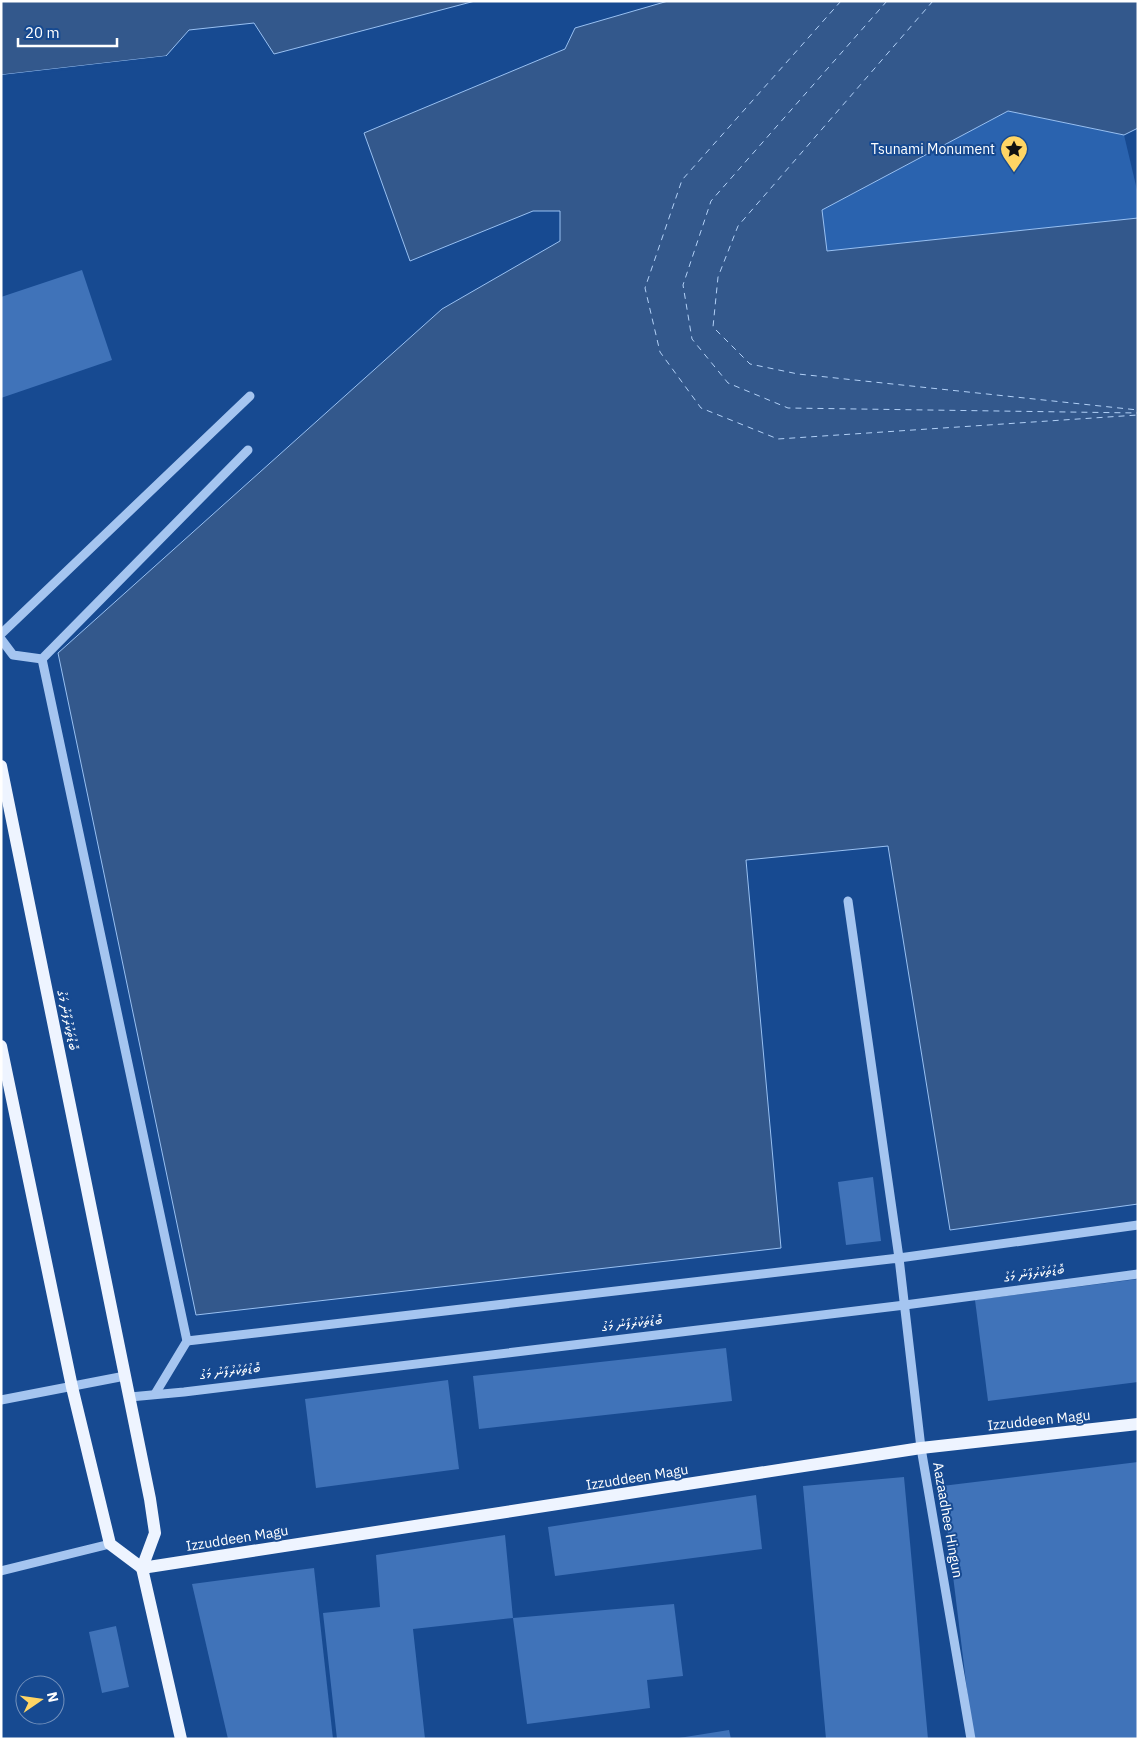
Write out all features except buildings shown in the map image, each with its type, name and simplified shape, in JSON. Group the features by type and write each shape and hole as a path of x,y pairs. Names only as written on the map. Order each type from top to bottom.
{"main road":[{"name":"ބޮޑުތަކުރުފާނު މަގު","path":"1,766 150,1499 155,1533 142,1568"},
{"path":"1,1046 72,1387 110,1544 142,1568 181,1739"},
{"name":"Izzuddeen Magu","path":"142,1568 921,1448 1138,1424"}],"street":[{"path":"1,634 250,396"},
{"path":"42,659 248,450"},
{"path":"1,639 13,655 42,659"},
{"path":"42,659 187,1341 155,1394"},
{"name":"Aazaadhee Hingun","path":"848,901 899,1258 921,1448 971,1739"},
{"path":"187,1341 899,1258 1138,1225"},
{"name":"ބޮޑުތަކުރުފާނު މަގު","path":"130,1397 904,1305 1138,1274"},
{"path":"1,1400 125,1376"},
{"path":"1,1571 110,1544"}],"shaded area":[{"path":"1,1 475,1 274,54 254,23 189,30 166,56 1,75"},
{"path":"668,1 1138,1 1138,128 1124,135 1008,111 822,210 827,251 1138,218 1138,1204 950,1230 888,846 746,860 781,1248 196,1315 58,653 442,309 560,241 560,211 533,211 410,261 364,133 565,49 575,28"},
{"path":"1008,111 1124,135 1138,194 1138,218 827,251 821,210"}],"pier":[{"path":"166,56 167,58 1,78 1,75"}],"ferry route":[{"path":"841,1 682,180 645,288 660,352 701,408 778,439 1138,415"},
{"path":"887,1 711,201 683,285 692,339 728,383 788,408 1138,413"},
{"path":"933,1 738,226 718,277 713,327 750,364 798,374 1138,410"}],"place":[{"name":"Tsunami Monument","path":"1014,173"}]}
